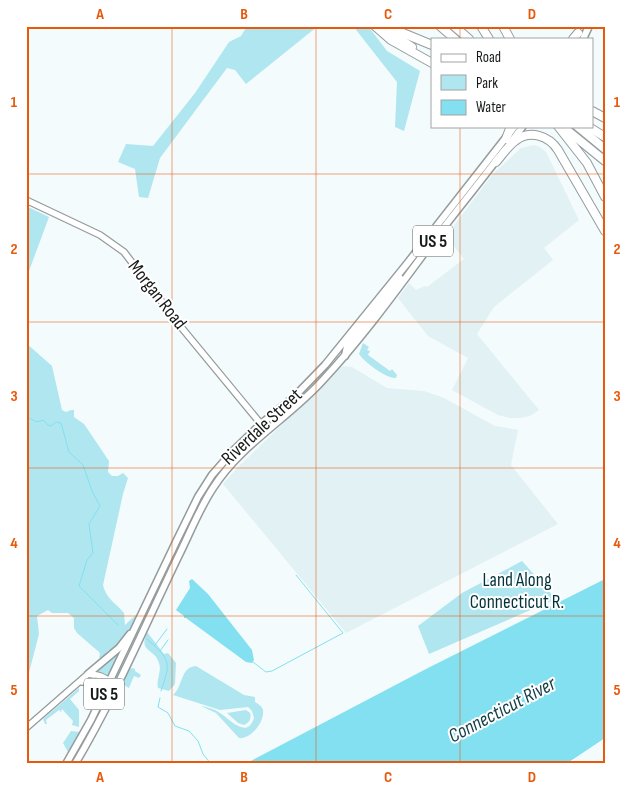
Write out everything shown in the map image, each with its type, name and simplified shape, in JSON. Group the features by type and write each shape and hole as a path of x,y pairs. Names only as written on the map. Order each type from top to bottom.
{"highway":[{"path":"375,26 391,40 431,62"},
{"path":"386,26 397,37 431,58"},
{"path":"390,26 399,33 431,45"},
{"path":"440,26 454,38"},
{"path":"454,26 468,38"},
{"path":"481,26 488,38"},
{"path":"503,26 509,38"},
{"path":"594,111 605,118"},
{"path":"506,139 510,128"},
{"path":"560,128 587,164 605,197"},
{"path":"565,128 605,160"},
{"path":"579,128 605,149"},
{"path":"590,128 605,137"},
{"path":"496,162 518,139 529,135 543,137 555,146 590,208 605,229"}],"main road":[{"path":"578,35 589,26"},
{"name":"Riverdale Street","path":"66,764 91,720 182,530 201,492 212,475 226,458 261,424 295,396 330,358 514,128"},
{"name":"Riverdale Street","path":"75,764 116,688 213,487 238,458 303,400 345,357 522,128"},
{"name":"Morgan Road","path":"26,200 100,235 121,249 261,424"},
{"path":"330,358 345,357 347,346 400,277 406,265"},
{"path":"261,424 268,430"},
{"path":"172,570 169,572 166,569 180,540 182,530"},
{"path":"26,728 120,648 138,623"},
{"path":"88,674 96,674 116,688"},
{"path":"80,682 94,680 109,683"}],"shaded area":[{"path":"534,145 546,152 579,220 544,248 553,260 494,307 477,334 539,410 530,416 510,418 498,415 452,390 468,358 428,336 398,298 409,283 416,290 427,287 464,259 446,236 492,175 521,148"},
{"path":"343,366 352,367 387,388 424,391 444,398 495,426 518,430 511,465 558,524 346,633 223,484 238,467"}],"green space":[{"path":"247,26 318,26 246,84 235,70 227,68 160,158 148,198 139,197 135,169 118,162 126,144 153,146 195,93 229,42 241,36"},
{"path":"353,26 368,26 387,51 420,71 404,131 395,127 397,82"},
{"path":"28,207 49,217 26,279 26,211"},
{"path":"26,343 52,366 62,410 66,412 74,410 74,417 84,424 109,461 108,472 112,476 118,476 123,473 128,478 103,585 109,598 124,613 125,625 137,614 130,629 112,652 109,650 106,653 107,656 101,659 99,652 77,633 74,628 74,618 68,613 52,613 48,610 37,616 39,634 26,684"},
{"path":"363,343 369,347 367,350 370,351 368,355 390,371 392,369 397,375 396,378 382,373 359,354"},
{"name":"Land Along Connecticut R.","path":"522,561 556,599 429,654 418,626 462,593"},
{"path":"147,632 164,654 168,653 176,663 175,684 169,691 158,688 160,666 157,658 146,647 145,639"},
{"path":"122,648 108,676 97,673 99,668"},
{"path":"196,666 244,695 255,697 255,702 263,710 263,715 259,725 252,733 239,738 216,713 201,706 215,710 243,728 251,724 254,718 252,711 248,707 220,710 173,695 187,670"},
{"path":"132,668 141,675 139,678 134,676 129,688 124,685 124,680"},
{"path":"79,688 79,691 70,699 79,710 79,727 72,725 73,721 62,709 61,712 59,710 46,720 47,724 45,724 43,719"},
{"path":"246,710 250,713 251,717 249,722 244,725 238,723 227,713"},
{"path":"71,731 80,732 68,752 63,743"}],"water":[{"path":"192,579 208,594 252,650 254,660 252,663 246,662 184,618 176,610 190,588 189,581"},
{"name":"Connecticut River","path":"605,579 605,738 566,764 245,764 424,670"}],"waterway":[{"path":"26,419 29,418 37,422 43,420 51,426 56,422 61,423 69,452 83,465 92,491 100,506 89,524 93,553 87,560 79,586 118,625"},
{"path":"253,662 266,672 272,671 343,633 296,575"},
{"path":"155,645 167,629"},
{"path":"147,639 161,652 167,662 161,691"},
{"path":"160,651 168,640"},
{"path":"160,698 158,707 168,713 175,726 189,731 198,741 203,754 211,764"}]}
